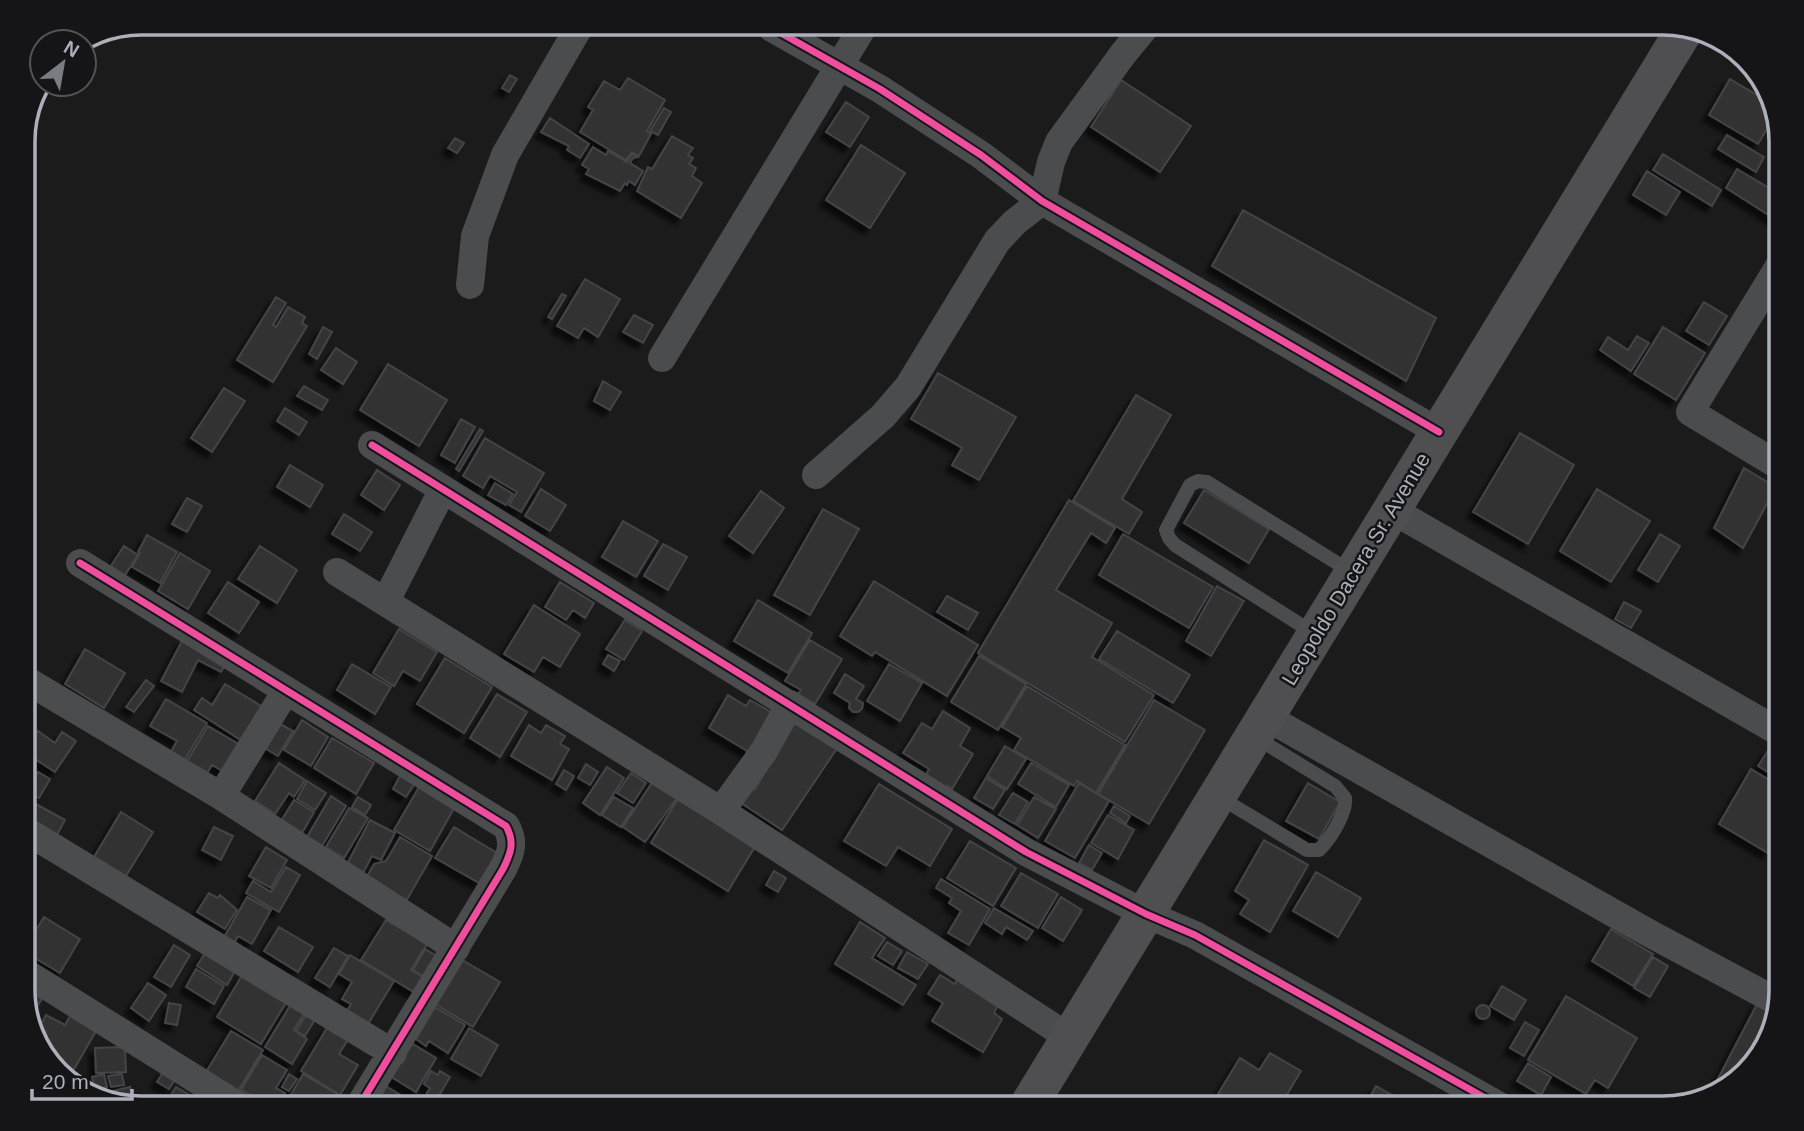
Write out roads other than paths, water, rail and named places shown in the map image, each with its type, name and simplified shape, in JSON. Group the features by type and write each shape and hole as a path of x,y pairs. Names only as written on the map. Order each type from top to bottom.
{"main road":[{"name":"Leopoldo Dacera Sr. Avenue","path":"1034,1096 1680,37"}],"street":[{"path":"470,285 475,236 496,176 505,155 575,35"},
{"path":"784,35 880,89 981,155 1042,201 1439,432"},
{"path":"662,358 858,35"},
{"path":"816,475 883,416 908,387 997,242 1014,222 1042,201 1051,162 1059,142 1139,35"},
{"path":"1769,283 1690,412 1769,460"},
{"path":"372,445 1026,852 1146,914 1195,935 1482,1096"},
{"path":"386,601 443,489"},
{"path":"1392,510 1769,726"},
{"path":"80,563 506,826 511,835 509,857 366,1096"},
{"path":"337,572 720,811 1070,1038"},
{"path":"35,685 221,796 456,948"},
{"path":"221,796 286,691"},
{"path":"720,811 764,751 790,704"},
{"path":"1260,727 1769,997"},
{"path":"35,836 393,1053"},
{"path":"35,978 224,1096"}],"lane":[{"path":"1317,634 1219,575 1169,538 1166,530 1191,485 1198,481 1207,482 1353,573"},
{"path":"1218,797 1307,850 1319,850 1325,844 1345,809 1345,797 1335,786 1260,727"}]}
